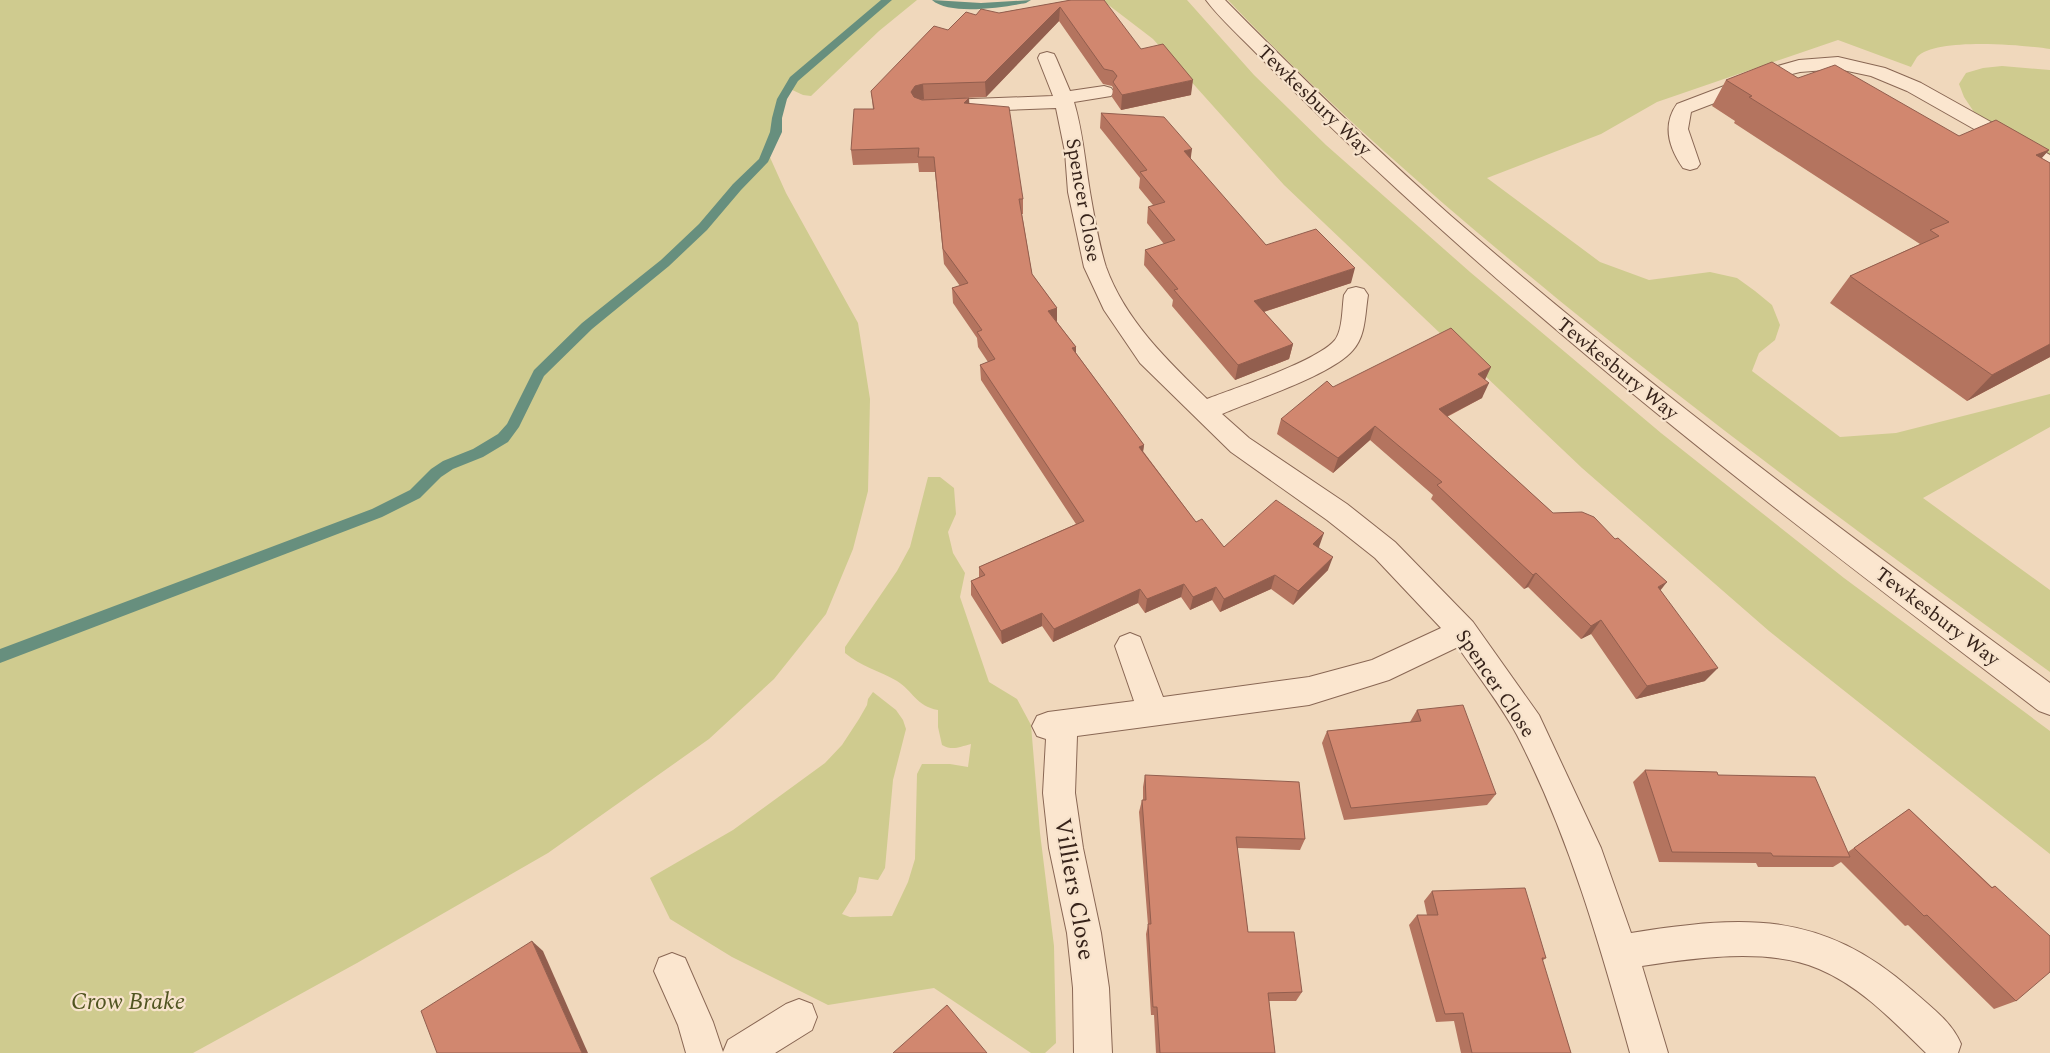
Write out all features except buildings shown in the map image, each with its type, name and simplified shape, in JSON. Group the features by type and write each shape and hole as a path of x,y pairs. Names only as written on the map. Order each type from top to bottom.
{"street":[{"name":"Tewkesbury Way","path":"1215,0 1271,59 1357,142 1420,200 1556,317 1707,440 2050,701"},
{"name":"Spencer Close","path":"1047,58 1064,100 1075,152 1086,232 1095,267 1116,310 1149,357 1203,411 1240,445 1337,512 1385,550 1462,631 1528,724 1584,848 1620,952 1649,1053"},
{"path":"1690,164 1677,124 1678,115 1684,108 1781,70 1799,66 1838,63 1900,80 2050,164"},
{"path":"924,107 1064,100 1104,92"},
{"path":"1203,411 1331,356 1345,343 1356,295"},
{"name":"Villiers Close","path":"1093,1053 1091,988 1084,933 1066,848 1055,725 1309,691 1346,682 1378,671 1462,631"},
{"path":"1130,646 1153,712"},
{"path":"1620,952 1678,943 1729,940 1772,940 1806,947 1846,963 1890,995 1943,1044"},
{"path":"672,971 695,1022 705,1053"},
{"path":"740,1053 799,1017"}],"green space":[{"name":"Crow Brake","path":"0,0 917,0 879,31 811,96 803,95 788,88 781,103 776,130 768,153 786,193 858,323 870,399 868,491 853,549 826,614 774,679 709,739 548,853 357,963 193,1053 0,1053"},
{"path":"1102,0 1187,0 1254,75 1326,145 1470,272 1661,433 1844,578 2050,731 2050,854 1769,631 1582,468 1284,185 1153,39"},
{"path":"1228,0 2050,0 2050,49 2001,44 1942,47 1927,51 1917,57 1911,67 1838,40 1657,102 1601,134 1487,178 1600,262 1649,280 1710,272 1737,278 1755,291 1772,305 1780,325 1775,340 1759,353 1752,371 1840,437 1896,433 2050,394 2050,427 1923,498 2050,590 2050,672 1741,443 1560,301 1389,156 1307,80"},
{"path":"2002,66 2050,70 2050,157 1978,118 1964,97 1959,84 1966,73 1983,68"},
{"path":"928,477 940,477 954,488 956,514 948,532 953,553 965,573 960,597 989,682 1017,699 1031,725 1040,833 1054,946 1056,1043 1045,1053 1031,1053 934,988 828,1005 732,957 670,919 650,878 733,830 825,763 842,745 859,719 873,692 896,710 903,720 906,729 893,780 885,868 878,880 859,877 856,892 842,914 850,917 892,916 908,882 915,859 917,774 922,764 950,764 968,767 971,744 953,748 942,745 938,727 938,710 920,702 897,681 851,658 845,653 845,647 897,571 910,547"}],"waterway":[{"path":"0,656 377,513 415,494 436,473 448,465 478,453 503,438 512,427 539,373 587,326 665,263 703,227 737,187 764,160 776,132 777,118 782,99 794,79 887,0"},
{"path":"937,0 971,6 1026,0"}]}
